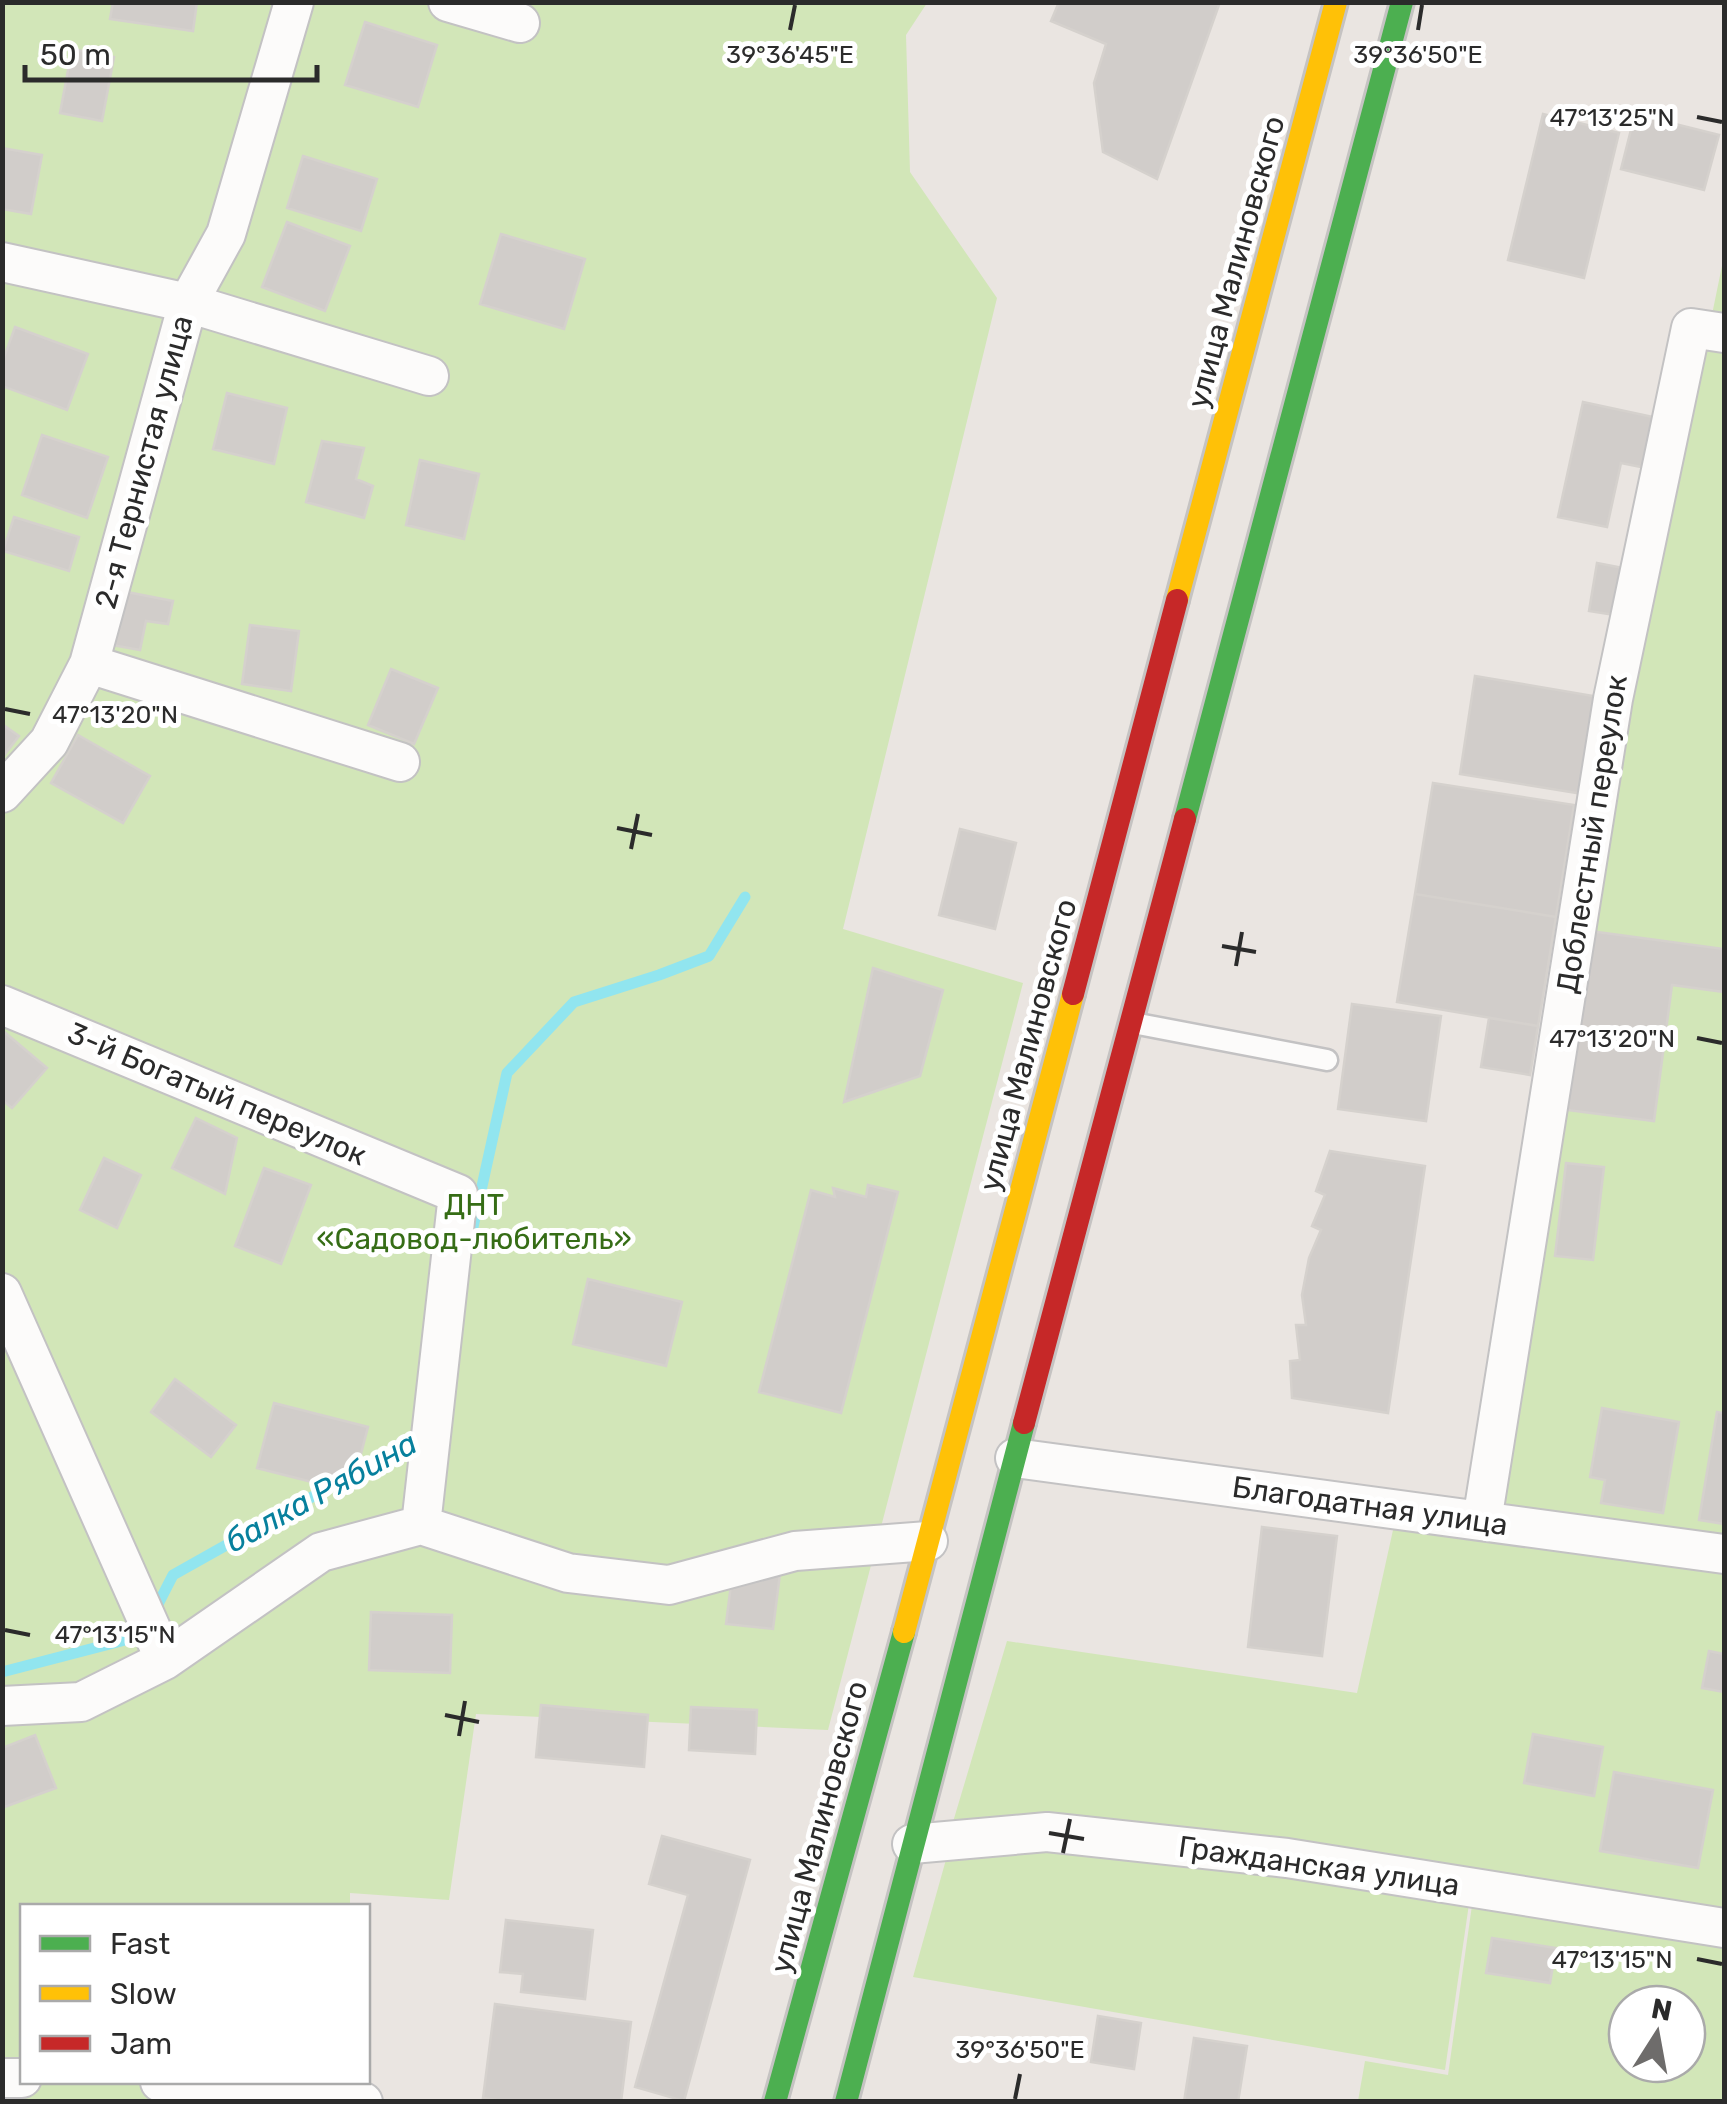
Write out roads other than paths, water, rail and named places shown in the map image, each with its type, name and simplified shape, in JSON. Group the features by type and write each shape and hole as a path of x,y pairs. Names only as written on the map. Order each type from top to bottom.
{"highway":[{"name":"улица Малиновского","path":"775,2102 928,1541 1336,2"},
{"path":"846,2102 1402,2"}],"street":[{"name":"2-я Тернистая улица","path":"2,793 48,742 89,664 188,303 226,234 294,2"},
{"path":"448,2 520,23"},
{"path":"2,262 188,303 428,376"},
{"name":"Доблестный переулок","path":"1482,1522 1613,699 1708,330"},
{"path":"89,664 400,762"},
{"name":"3-й Богатый переулок","path":"2,1005 458,1194 421,1524"},
{"path":"2,1293 165,1660"},
{"name":"Благодатная улица","path":"1015,1458 1724,1554"},
{"path":"2,1706 80,1702 165,1660 321,1552 421,1524 568,1573 669,1585 794,1551 928,1541"},
{"name":"Гражданская улица","path":"912,1844 1046,1832 1287,1858 1724,1928"},
{"path":"180,2084 363,2102"}],"lane":[{"path":"1131,1023 1327,1060"}],"waterway":[{"name":"балка Рябина","path":"471,1236 507,1073 574,1002 709,956 745,897"},
{"name":"балка Рябина","path":"154,1612 173,1575 422,1435"},
{"name":"балка Рябина","path":"2,1672 129,1639 142,1625"}],"park label":[{"name":"ДНТ «Садовод-любитель»","path":"474,1222"}]}
